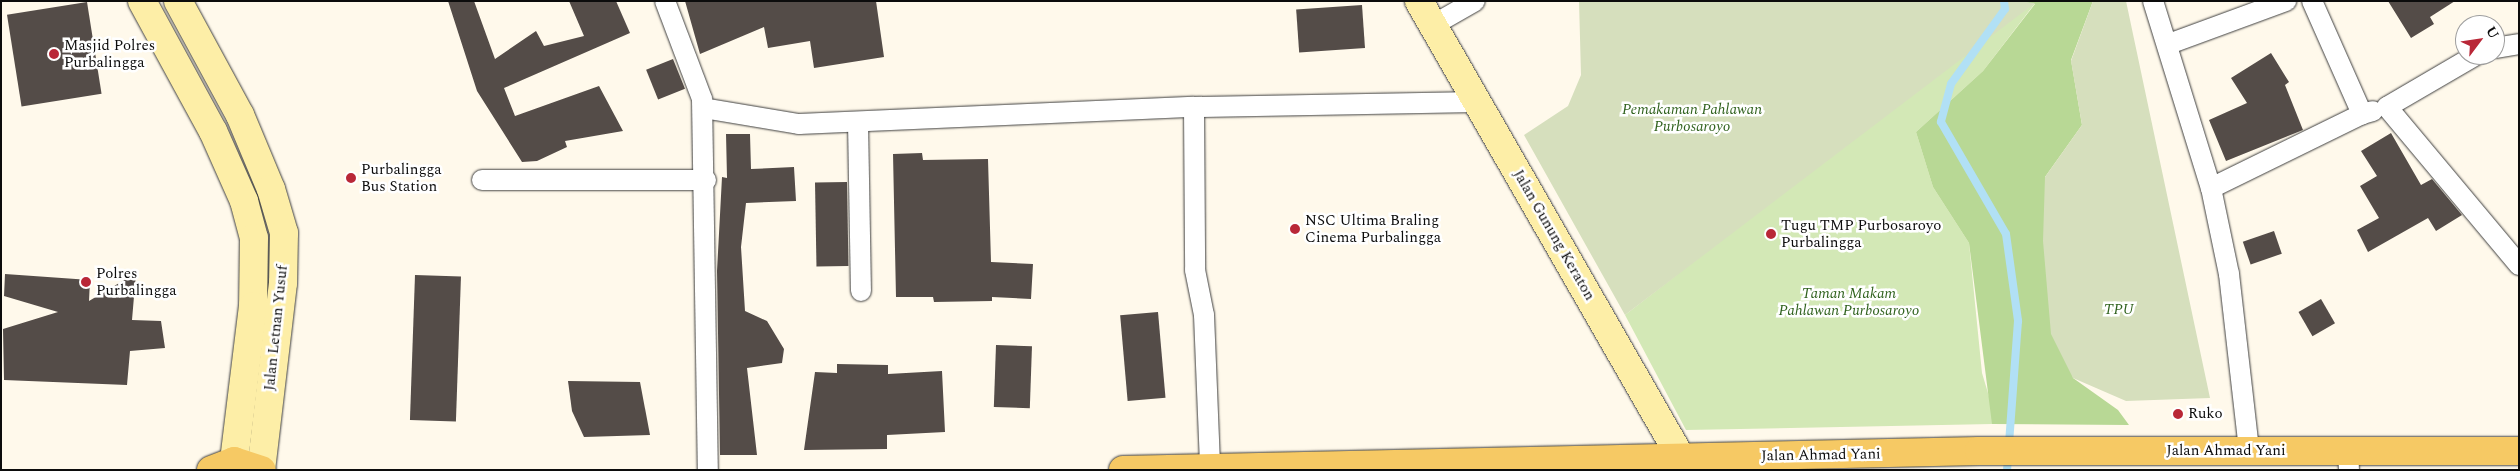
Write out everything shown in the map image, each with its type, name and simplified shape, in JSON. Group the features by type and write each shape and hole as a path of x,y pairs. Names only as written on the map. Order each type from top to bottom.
{"main road":[{"name":"Jalan Ahmad Yani","path":"1123,470 1210,467 1685,464 1979,451 2249,450 2348,460 2519,451"},
{"path":"223,465 262,469"}],"street":[{"name":"Jalan Letnan Yusuf","path":"142,1 213,131 244,201 254,238 253,306 223,465"},
{"name":"Jalan Letnan Yusuf","path":"178,1 240,115 271,189 284,233 283,283 262,469"},
{"path":"665,1 703,108 706,180 708,470"},
{"name":"Jalan Gunung Keraton","path":"1419,1 1685,464"},
{"path":"1433,26 1475,1"},
{"path":"2153,1 2168,44 2211,188 2229,274 2249,450"},
{"path":"2168,44 2286,1"},
{"path":"2312,1 2362,114"},
{"path":"2505,46 2519,44"},
{"path":"2211,188 2362,114 2387,107 2459,65"},
{"path":"703,108 799,124 1194,107 1477,102"},
{"path":"1194,107 1195,270 1204,316 1210,467"},
{"path":"2387,107 2519,265"},
{"path":"858,122 861,291"},
{"path":"482,180 706,180"}],"green space":[{"name":"Pemakaman Pahlawan Purbosaroyo","path":"1579,1 2017,1 2035,3 1625,315 1524,135 1568,106 1581,75"},
{"path":"2017,1 2093,1 2071,60 2082,125 2045,177 2073,378 2118,410 2129,425 1992,424 1969,243 1933,187 1916,132 1983,71 2035,4"},
{"name":"TPU","path":"2093,1 2126,1 2210,398 2126,401 2073,378 2051,334 2043,241 2045,177 2082,125 2071,61"},
{"name":"Taman Makam Pahlawan Purbosaroyo","path":"2036,2 1983,71 1916,132 1933,187 1969,243 1982,373 1994,413 1992,424 1686,430 1625,315 1957,58"}],"building":[{"path":"448,1 474,1 495,59 536,31 544,46 584,36 569,1 616,1 630,33 504,88 515,116 599,86 623,131 565,141 567,147 537,161 522,162 477,91"},
{"path":"685,1 876,1 884,57 814,68 810,41 768,48 764,27 700,54"},
{"path":"2388,1 2455,1 2430,17 2434,24 2411,38"},
{"name":"Masjid Polres Purbalingga","path":"87,2 102,94 22,107 7,15"},
{"path":"1362,5 1365,48 1299,52 1296,10"},
{"path":"2271,53 2289,82 2285,85 2303,130 2226,161 2209,120 2247,103 2231,78"},
{"path":"673,59 685,89 658,100 646,70"},
{"path":"2391,133 2421,185 2432,179 2462,215 2436,231 2428,218 2368,252 2357,230 2379,218 2360,186 2377,176 2361,151"},
{"path":"726,134 750,134 751,169 794,167 796,201 746,203 741,247 745,311 767,321 784,349 782,363 747,368 757,455 720,455 717,271 722,177 727,178"},
{"path":"922,153 923,160 988,159 991,262 1033,264 1031,299 992,297 992,301 934,302 933,297 896,297 893,154"},
{"path":"847,182 848,266 816,267 815,183"},
{"path":"2274,231 2282,254 2251,264 2243,242"},
{"path":"136,273 132,320 161,321 165,348 130,351 127,385 4,380 3,329 58,312 4,296 5,274 90,280 89,301"},
{"path":"415,275 461,277 456,422 410,420"},
{"path":"2321,299 2335,323 2312,336 2298,312"},
{"path":"1158,312 1165,398 1128,401 1120,315"},
{"path":"996,345 1032,346 1030,408 994,407"},
{"path":"837,364 888,365 888,374 942,371 945,432 887,435 887,449 804,450 815,372 837,373"},
{"path":"568,381 640,382 650,435 584,437 572,411"}],"waterway":[{"path":"2004,1 2005,9 1951,84 1941,122 2006,234 2018,321 2007,470"}],"place":[{"name":"Masjid Polres Purbalingga","path":"54,54"},
{"name":"Purbalingga Bus Station","path":"351,178"},
{"name":"NSC Ultima Braling Cinema Purbalingga","path":"1295,229"},
{"name":"Tugu TMP Purbosaroyo Purbalingga","path":"1771,234"},
{"name":"Polres Purbalingga","path":"86,282"},
{"name":"Ruko","path":"2178,414"}]}
